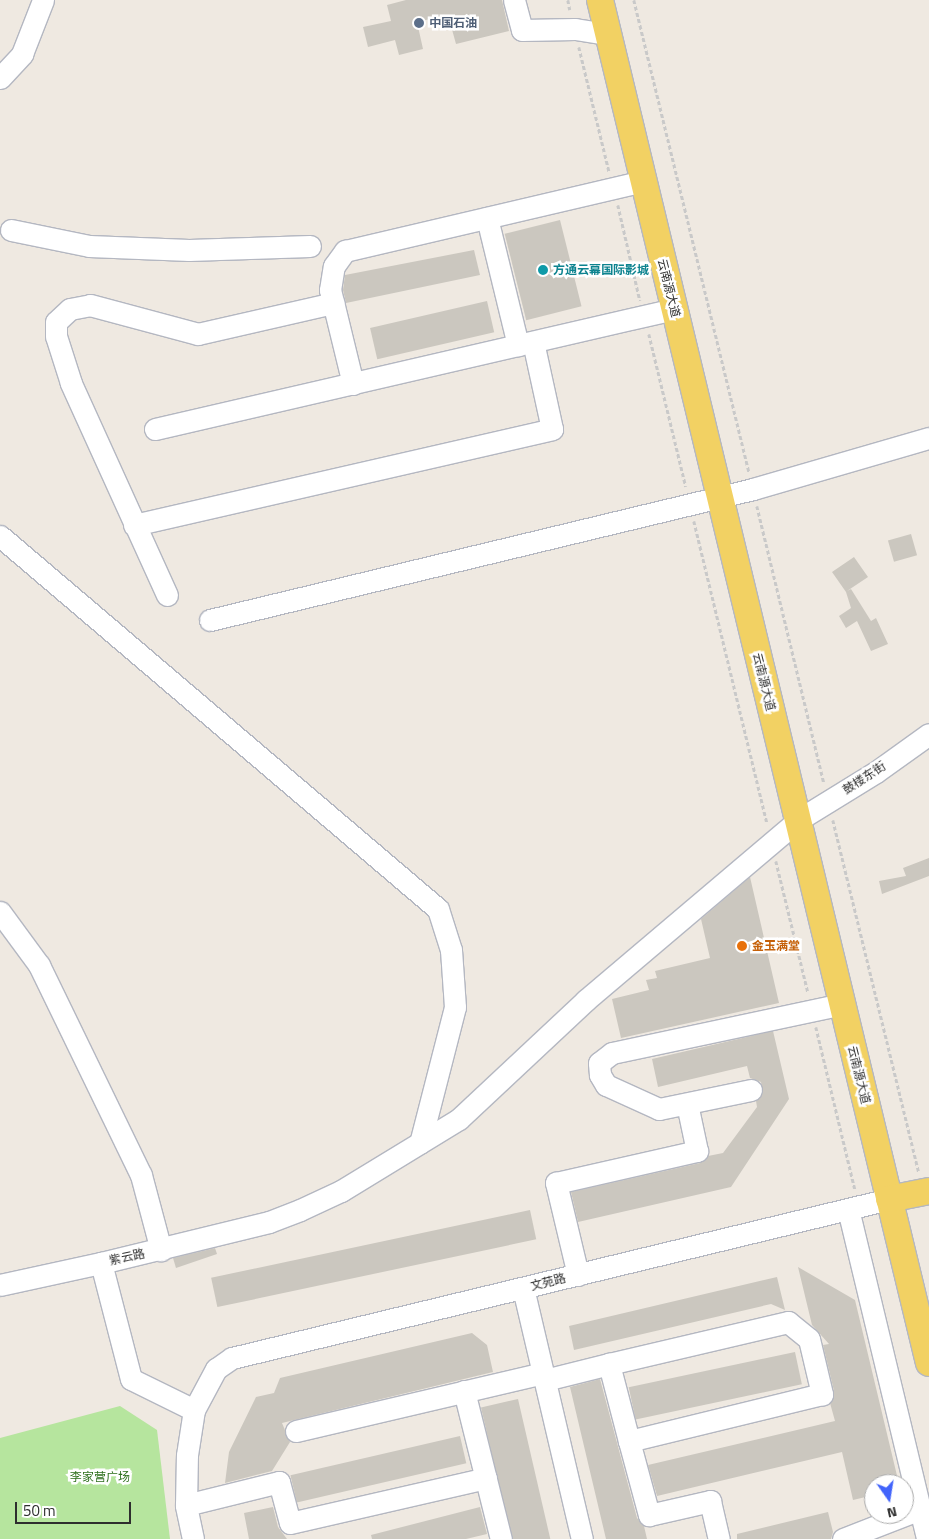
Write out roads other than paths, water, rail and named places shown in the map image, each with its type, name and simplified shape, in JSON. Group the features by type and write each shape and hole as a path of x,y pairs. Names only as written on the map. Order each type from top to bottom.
{"main road":[{"name":"云南源大道","path":"600,0 929,1363"},
{"name":"文苑路","path":"889,1199 926,1191"}],"street":[{"path":"0,78 22,54 43,0"},
{"path":"514,0 522,30 575,29 608,34"},
{"path":"353,384 333,303 332,276 337,260 345,251 644,181"},
{"path":"134,525 552,429 487,218"},
{"path":"4,228 90,246 189,250 310,246"},
{"path":"167,595 72,383 56,336 56,322 70,309 90,305 198,334 333,303"},
{"path":"155,429 674,309"},
{"path":"210,620 690,504 929,438"},
{"path":"0,536 438,909 451,950 455,1006 420,1143"},
{"name":"鼓楼东街","path":"772,843 798,820 929,734"},
{"name":"紫云路","path":"194,1410 131,1379 101,1263 161,1250 300,1210 341,1191 420,1143 480,1101 579,1006 772,843"},
{"path":"0,912 39,965 141,1175 161,1250"},
{"path":"752,1090 659,1109 647,1106 606,1085 600,1075 599,1064 612,1053 842,1004"},
{"path":"578,1275 556,1183 697,1151 687,1104"},
{"name":"文苑路","path":"194,1410 202,1390 216,1369 232,1358 889,1199"},
{"path":"854,1208 922,1503 928,1539"},
{"path":"0,1285 101,1263"},
{"path":"523,1288 582,1539"},
{"path":"296,1431 464,1391 610,1364 788,1322 809,1339 822,1394 629,1441"},
{"path":"610,1364 649,1515 710,1501 719,1539"},
{"path":"464,1391 501,1539"},
{"path":"193,1539 186,1505 187,1455 194,1410"},
{"path":"186,1505 279,1482 290,1523 486,1478"},
{"path":"843,1539 922,1503"}],"place":[{"name":"中国石油","path":"419,23"},
{"name":"方通云幕国际影城","path":"543,270"},
{"name":"金玉满堂","path":"742,946"}],"park label":[{"name":"李家营广场","path":"100,1477"}]}
